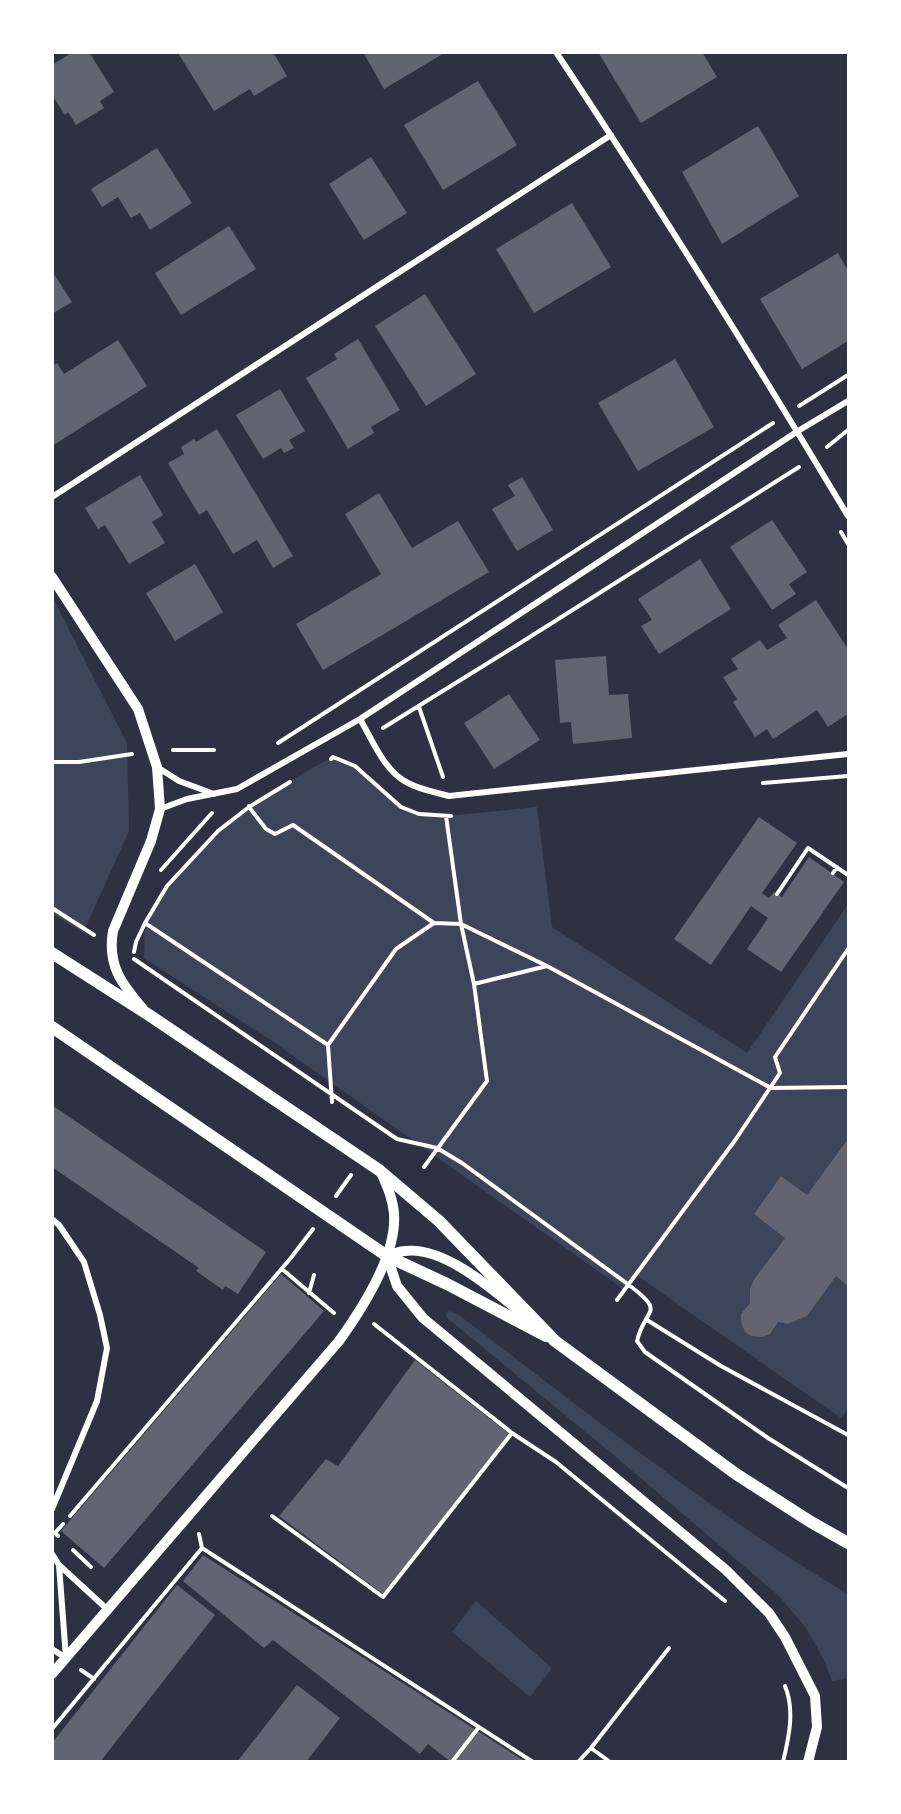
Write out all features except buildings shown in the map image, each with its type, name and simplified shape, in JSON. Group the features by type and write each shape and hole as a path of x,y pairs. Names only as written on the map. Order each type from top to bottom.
{"main road":[{"path":"52,953 149,1015 380,1170 439,1221 555,1341"},
{"path":"52,1027 387,1256 447,1284 555,1341 736,1474 832,1534 849,1540"}],"street":[{"path":"556,52 798,431 849,516"},
{"path":"52,497 611,135"},
{"path":"160,809 187,799 237,789 360,719 798,431 849,401"},
{"path":"52,577 138,709 157,766 160,809 151,841 113,931 111,946 116,972 128,991 149,1015"},
{"path":"360,719 389,769 406,783 449,796 849,754"},
{"path":"157,766 179,780 215,794"},
{"path":"52,1674 339,1341 360,1312 387,1256 394,1232 391,1196 380,1170"},
{"path":"52,1219 59,1225 84,1262 107,1348 96,1401 52,1509"},
{"path":"387,1256 405,1251 430,1254 473,1274 555,1341"},
{"path":"387,1256 397,1286 423,1318 726,1570 769,1613 785,1637 815,1696 817,1727 808,1761"},
{"path":"52,1554 59,1565 108,1610"},
{"path":"59,1565 66,1658"},
{"path":"52,1649 66,1658"}],"path":[{"path":"269,748 849,375"},
{"path":"326,761 419,707 813,457 849,430"},
{"path":"419,707 445,783"},
{"path":"333,757 355,766 400,807 419,814 446,816 461,924 474,984 488,1081 424,1167"},
{"path":"131,965 136,942 167,886 218,831 249,807 290,782"},
{"path":"237,789 266,829 275,834 293,825 434,923 461,924 547,966 771,1088 849,1087"},
{"path":"160,871 216,809 215,794"},
{"path":"777,894 808,848 849,875"},
{"path":"833,873 837,867"},
{"path":"52,908 111,946"},
{"path":"145,923 328,1045"},
{"path":"332,1102 328,1045 396,948 434,923"},
{"path":"617,1300 771,1088 780,1072 775,1058 849,949"},
{"path":"132,958 397,1139 437,1148 462,1163 629,1285 645,1297 650,1304 651,1312 640,1330 638,1341 645,1352 768,1438 849,1488"},
{"path":"474,984 547,966"},
{"path":"63,1541 55,1533 290,1259"},
{"path":"282,1269 334,1312"},
{"path":"309,1293 314,1275"},
{"path":"360,1312 512,1433 556,1462 734,1607"},
{"path":"647,1320 721,1366 849,1435"},
{"path":"272,1516 383,1597 512,1433"},
{"path":"52,1729 202,1548 533,1761"},
{"path":"72,1549 96,1572"},
{"path":"578,1761 591,1748 669,1648"},
{"path":"782,1679 790,1699 789,1736 783,1761"},
{"path":"452,1761 479,1727"},
{"path":"591,1748 610,1761"}],"shaded area":[{"path":"52,596 127,743 129,831 83,933 53,914"},
{"path":"333,757 355,766 400,807 419,814 446,816 537,807 552,927 747,1053 848,904 848,1409 841,1418 636,1275 629,1285 622,1288 275,1043 144,958 145,923 167,886 218,831 249,807"},
{"path":"450,1311 459,1315 698,1495 848,1594 848,1678 832,1681 823,1658 806,1628 779,1596 446,1317"},
{"path":"476,1601 552,1668 530,1697 452,1632"}]}
